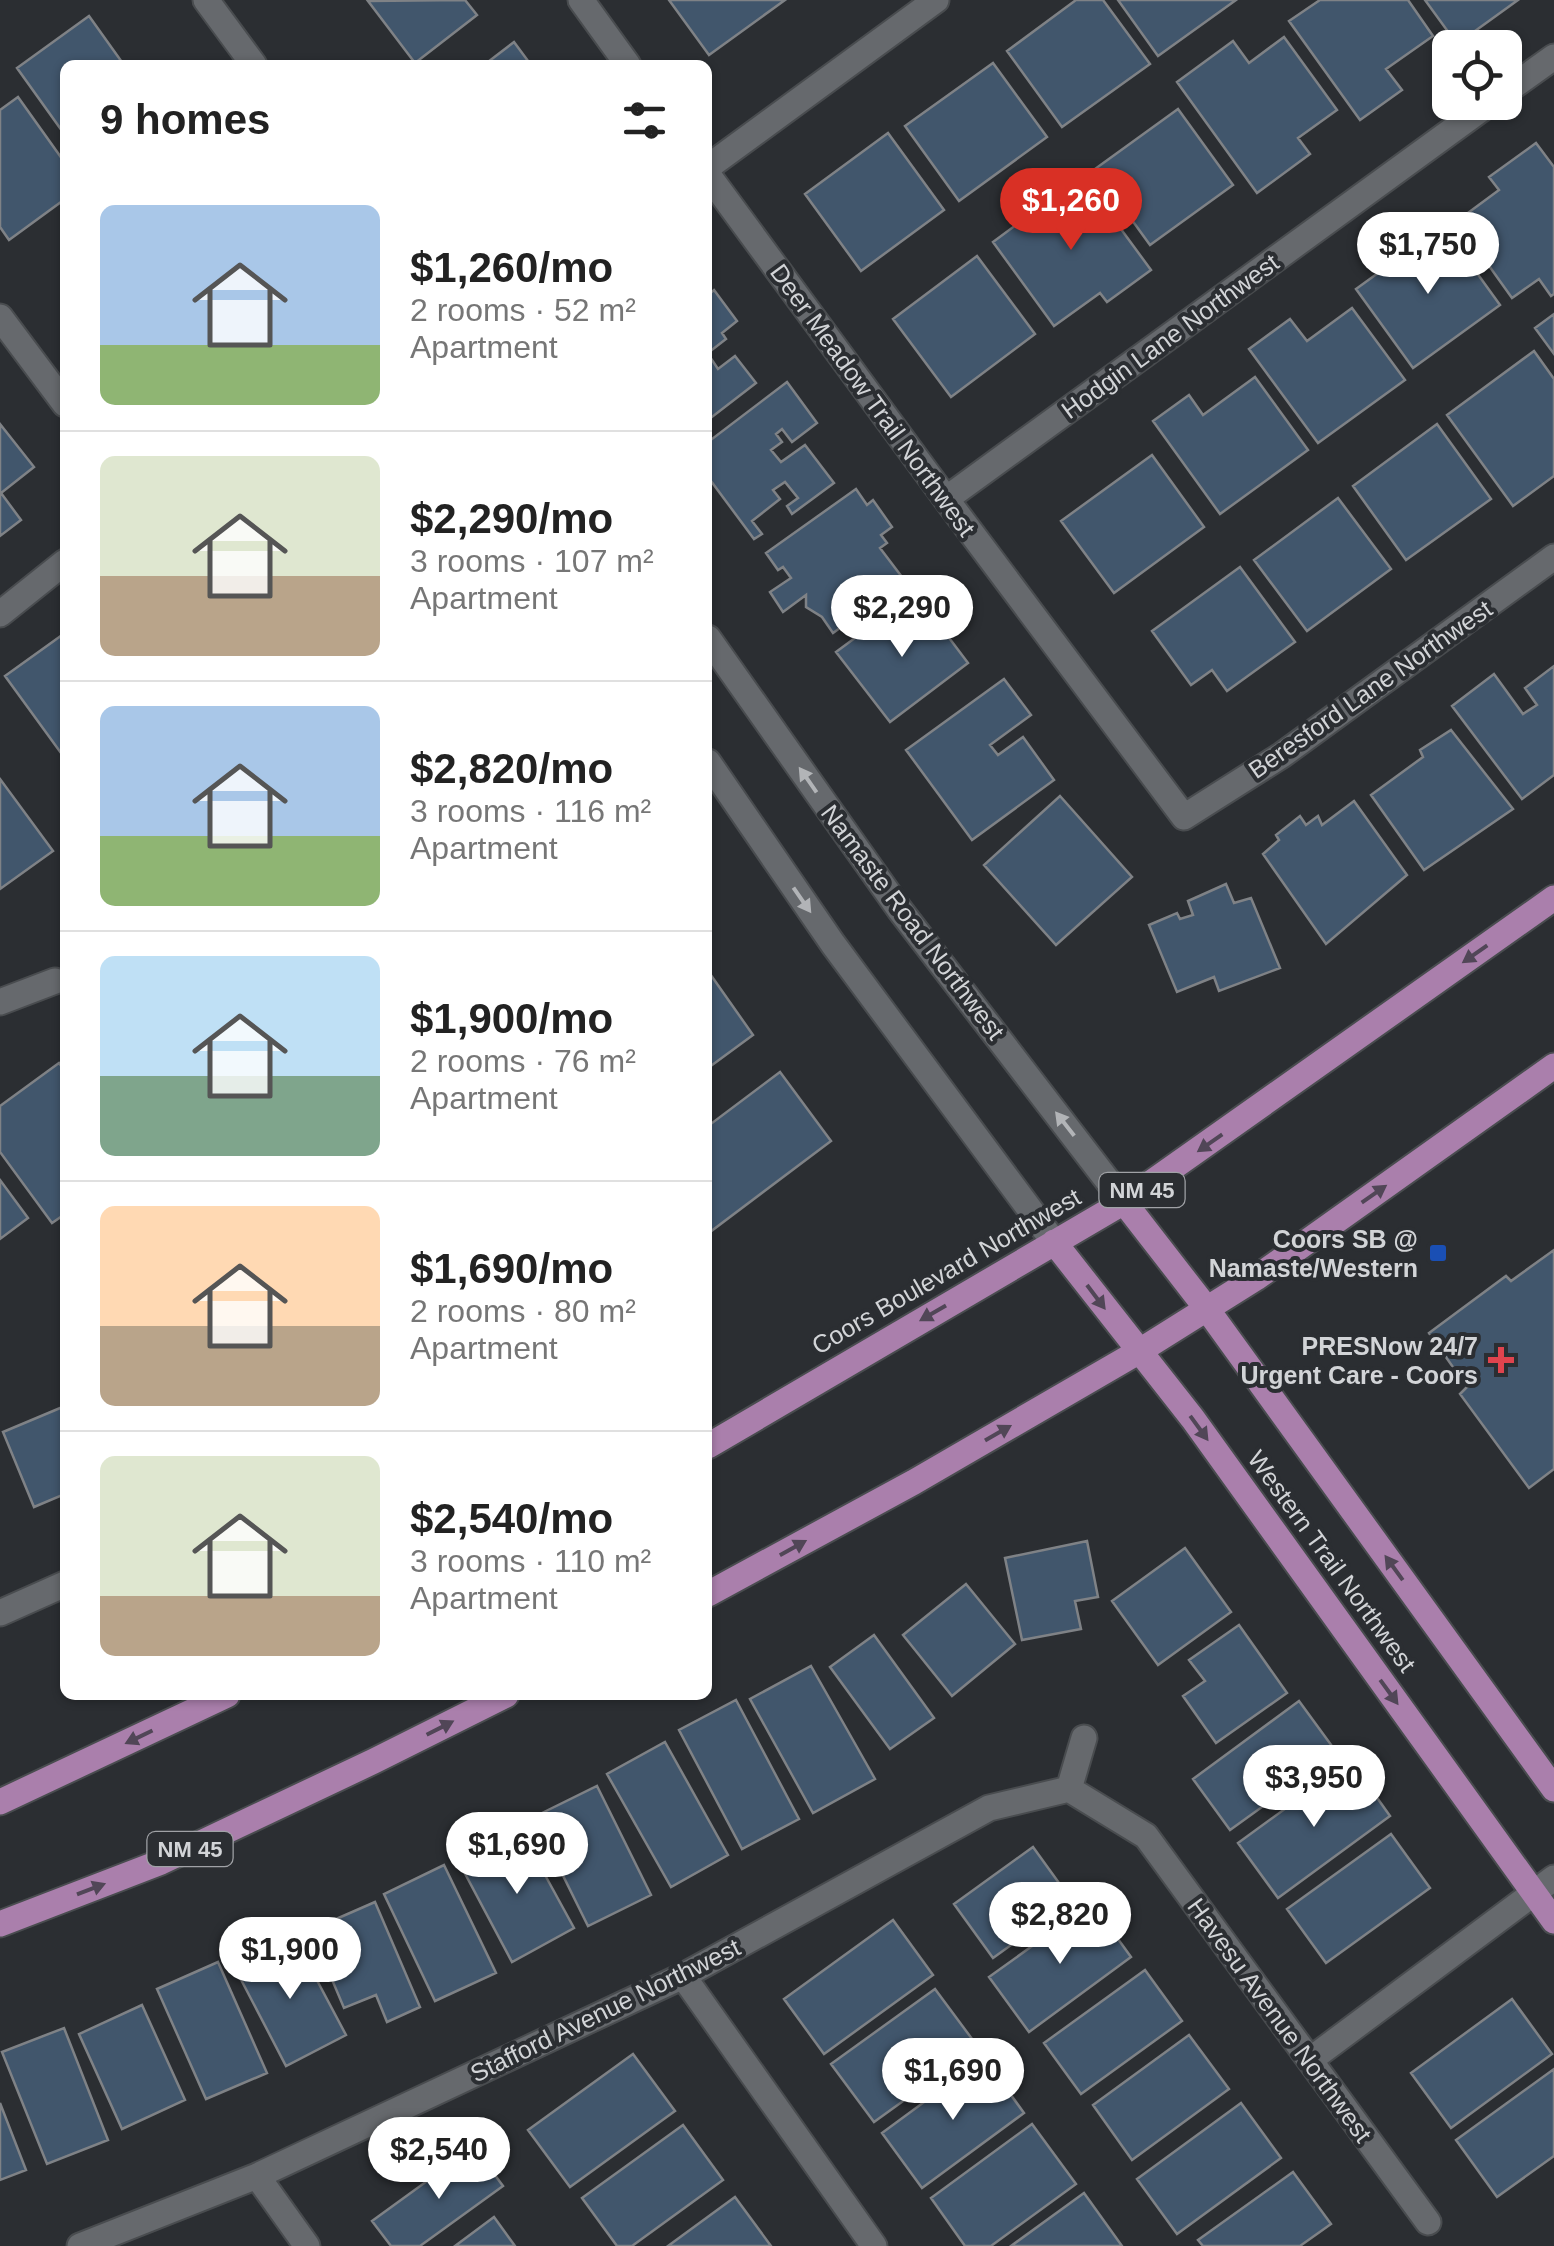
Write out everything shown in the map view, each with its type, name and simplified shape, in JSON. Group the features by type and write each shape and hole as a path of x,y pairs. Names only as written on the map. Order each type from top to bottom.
{"main road":[{"name":"Coors Boulevard Northwest","path":"712,1444 1124,1202 1554,898"},
{"path":"712,1592 1138,1352 1256,1278 1554,1066"},
{"name":"Western Trail Northwest","path":"1124,1202 1207,1308 1554,1788"},
{"name":"Western Trail Northwest","path":"1054,1242 1544,1885 1554,1921"},
{"path":"0,1802 216,1700"},
{"name":"NM 45","path":"0,1924 161,1862 496,1700"}],"street":[{"path":"206,0 250,60"},
{"path":"582,0 624,60"},
{"path":"712,164 936,0"},
{"path":"1522,80 1554,57"},
{"name":"Hodgin Lane Northwest","path":"946,500 1466,120"},
{"name":"Deer Meadow Trail Northwest","path":"712,180 1184,816"},
{"path":"0,317 60,397"},
{"name":"Beresford Lane Northwest","path":"1184,816 1282,756 1554,557"},
{"path":"0,614 60,566"},
{"name":"Namaste Road Northwest","path":"712,644 900,910 1124,1202"},
{"path":"712,768 833,944 1054,1242"},
{"path":"0,1002 55,980"},
{"path":"0,1613 60,1586"},
{"path":"1069,1789 1084,1738"},
{"name":"Stafford Avenue Northwest","path":"80,2246 257,2176 683,1976 989,1808 1069,1789"},
{"name":"Havesu Avenue Northwest","path":"1069,1789 1146,1836 1428,2222"},
{"path":"1310,2060 1544,1885"},
{"path":"683,1976 874,2246"},
{"path":"257,2176 307,2246"}],"building":[{"path":"465,0 477,15 419,60 413,60 368,1"},
{"path":"669,0 785,0 709,55"},
{"path":"1076,0 1103,0 1150,64 1062,127 1007,51"},
{"path":"1118,0 1236,0 1158,56"},
{"path":"1320,0 1408,0 1432,37 1386,69 1402,90 1360,120 1289,21"},
{"path":"1425,0 1518,0 1476,30 1447,30"},
{"path":"89,16 120,60 60,60 60,128 17,68"},
{"path":"1284,37 1337,110 1298,138 1310,154 1257,193 1177,82 1233,41 1249,63"},
{"path":"514,42 527,60 491,60"},
{"path":"993,63 1047,137 959,201 905,126"},
{"path":"18,97 60,156 60,203 9,240 0,227 0,110"},
{"path":"1178,109 1233,185 1150,245 1095,169"},
{"path":"888,133 944,210 861,271 805,194"},
{"path":"1536,143 1554,167 1554,294 1551,296 1539,279 1512,298 1457,221 1499,190 1489,177"},
{"path":"1082,176 1151,270 1107,302 1100,293 1054,326 993,242"},
{"path":"1443,226 1500,305 1413,368 1356,289"},
{"path":"977,256 1035,334 951,397 893,319"},
{"path":"712,292 737,321 722,333 726,339 712,350"},
{"path":"1352,308 1405,380 1318,443 1249,349 1290,319 1307,341"},
{"path":"1554,314 1554,354 1535,328"},
{"path":"1534,351 1554,379 1554,476 1513,506 1447,415"},
{"path":"735,356 756,383 712,417 712,360 718,369"},
{"path":"1255,377 1308,450 1220,514 1153,421 1189,395 1203,415"},
{"path":"787,382 817,423 792,442 782,429 776,434 782,442 771,450 781,462 805,445 834,483 792,514 787,506 798,498 785,482 773,490 780,499 752,521 762,534 754,539 712,482 712,439"},
{"path":"0,424 34,467 1,493 21,520 0,536"},
{"path":"1437,424 1491,499 1406,560 1353,486"},
{"path":"1152,455 1204,527 1114,593 1061,521"},
{"path":"856,489 867,505 873,500 892,527 881,535 887,543 880,548 905,581 833,633 822,617 806,607 806,595 783,612 770,592 791,578 783,567 778,570 766,553"},
{"path":"1338,498 1391,569 1307,631 1254,560"},
{"path":"1240,567 1295,642 1227,691 1212,670 1191,685 1152,631"},
{"path":"922,602 968,663 890,722 836,652 890,612 897,622"},
{"path":"60,637 60,752 5,676"},
{"path":"1554,666 1554,775 1522,799 1452,706 1494,674 1523,714 1537,705 1525,688"},
{"path":"1004,679 1031,715 990,745 998,755 1023,737 1054,780 972,840 906,750"},
{"path":"1451,730 1513,809 1424,870 1371,795 1423,757 1420,750"},
{"path":"0,779 53,851 0,889"},
{"path":"1060,796 1132,877 1056,945 984,865"},
{"path":"1354,801 1407,875 1326,944 1263,854 1279,840 1276,835 1300,816 1306,825 1318,816 1322,825"},
{"path":"1226,884 1234,903 1251,898 1280,968 1219,991 1214,977 1177,992 1149,925 1177,913 1180,919 1193,915 1188,901"},
{"path":"712,977 753,1035 712,1065"},
{"path":"60,1064 60,1217 52,1223 0,1152 0,1106"},
{"path":"780,1072 831,1141 712,1230 712,1123"},
{"path":"0,1180 28,1218 0,1239"},
{"name":"PRESNow 24/7 Urgent Care - Coors","path":"1554,1250 1554,1469 1529,1488 1460,1394 1467,1387 1429,1333 1506,1276 1511,1281"},
{"path":"60,1408 60,1496 34,1507 3,1432"},
{"path":"1087,1541 1098,1597 1075,1601 1081,1629 1022,1640 1005,1558"},
{"path":"1185,1548 1231,1612 1158,1665 1112,1601"},
{"path":"966,1584 1015,1644 952,1696 903,1635"},
{"path":"1239,1625 1287,1693 1216,1743 1183,1696 1205,1681 1189,1660"},
{"path":"874,1635 934,1718 890,1749 830,1667"},
{"path":"811,1666 875,1779 813,1813 750,1699"},
{"path":"736,1700 799,1819 742,1849 679,1730"},
{"path":"1299,1701 1337,1753 1230,1830 1193,1779"},
{"path":"665,1742 728,1855 671,1887 607,1774"},
{"path":"1351,1761 1390,1816 1278,1898 1238,1843"},
{"path":"597,1786 651,1895 588,1926 534,1817"},
{"path":"522,1833 574,1928 512,1962 461,1866"},
{"path":"1391,1834 1430,1888 1326,1963 1287,1909"},
{"path":"1033,1847 1072,1901 993,1958 954,1904"},
{"path":"444,1865 496,1973 435,2001 384,1894"},
{"path":"375,1902 420,2007 387,2022 376,1995 344,2008 311,1930"},
{"path":"1092,1903 1131,1957 1029,2032 989,1977"},
{"path":"893,1920 933,1975 824,2054 784,1999"},
{"path":"294,1937 346,2035 286,2066 235,1968"},
{"path":"218,1962 267,2073 206,2099 157,1989"},
{"path":"1145,1970 1182,2021 1081,2094 1044,2043"},
{"path":"935,1989 978,2047 874,2122 831,2064"},
{"path":"1512,1999 1552,2054 1451,2128 1411,2073"},
{"path":"142,2005 185,2100 122,2129 79,2034"},
{"path":"64,2028 108,2140 47,2164 2,2052"},
{"path":"1189,2035 1229,2089 1132,2160 1093,2105"},
{"path":"633,2054 675,2111 570,2187 528,2130"},
{"path":"984,2058 1024,2113 922,2188 882,2133"},
{"path":"1554,2069 1554,2156 1497,2197 1456,2140"},
{"path":"0,2103 26,2170 0,2180"},
{"path":"1241,2103 1281,2158 1177,2234 1137,2179"},
{"path":"1032,2124 1076,2184 991,2246 965,2246 931,2198"},
{"path":"683,2125 723,2180 632,2246 617,2246 582,2198"},
{"path":"474,2147 503,2186 420,2246 391,2246 372,2221"},
{"path":"1293,2172 1331,2224 1300,2246 1203,2246 1198,2240"},
{"path":"1084,2193 1122,2246 1011,2246"},
{"path":"735,2197 771,2246 668,2246"},
{"path":"494,2217 515,2246 455,2246"}],"place":[{"name":"Coors SB @ Namaste/Western","path":"1438,1253"},
{"name":"PRESNow 24/7 Urgent Care - Coors","path":"1501,1360"}]}
